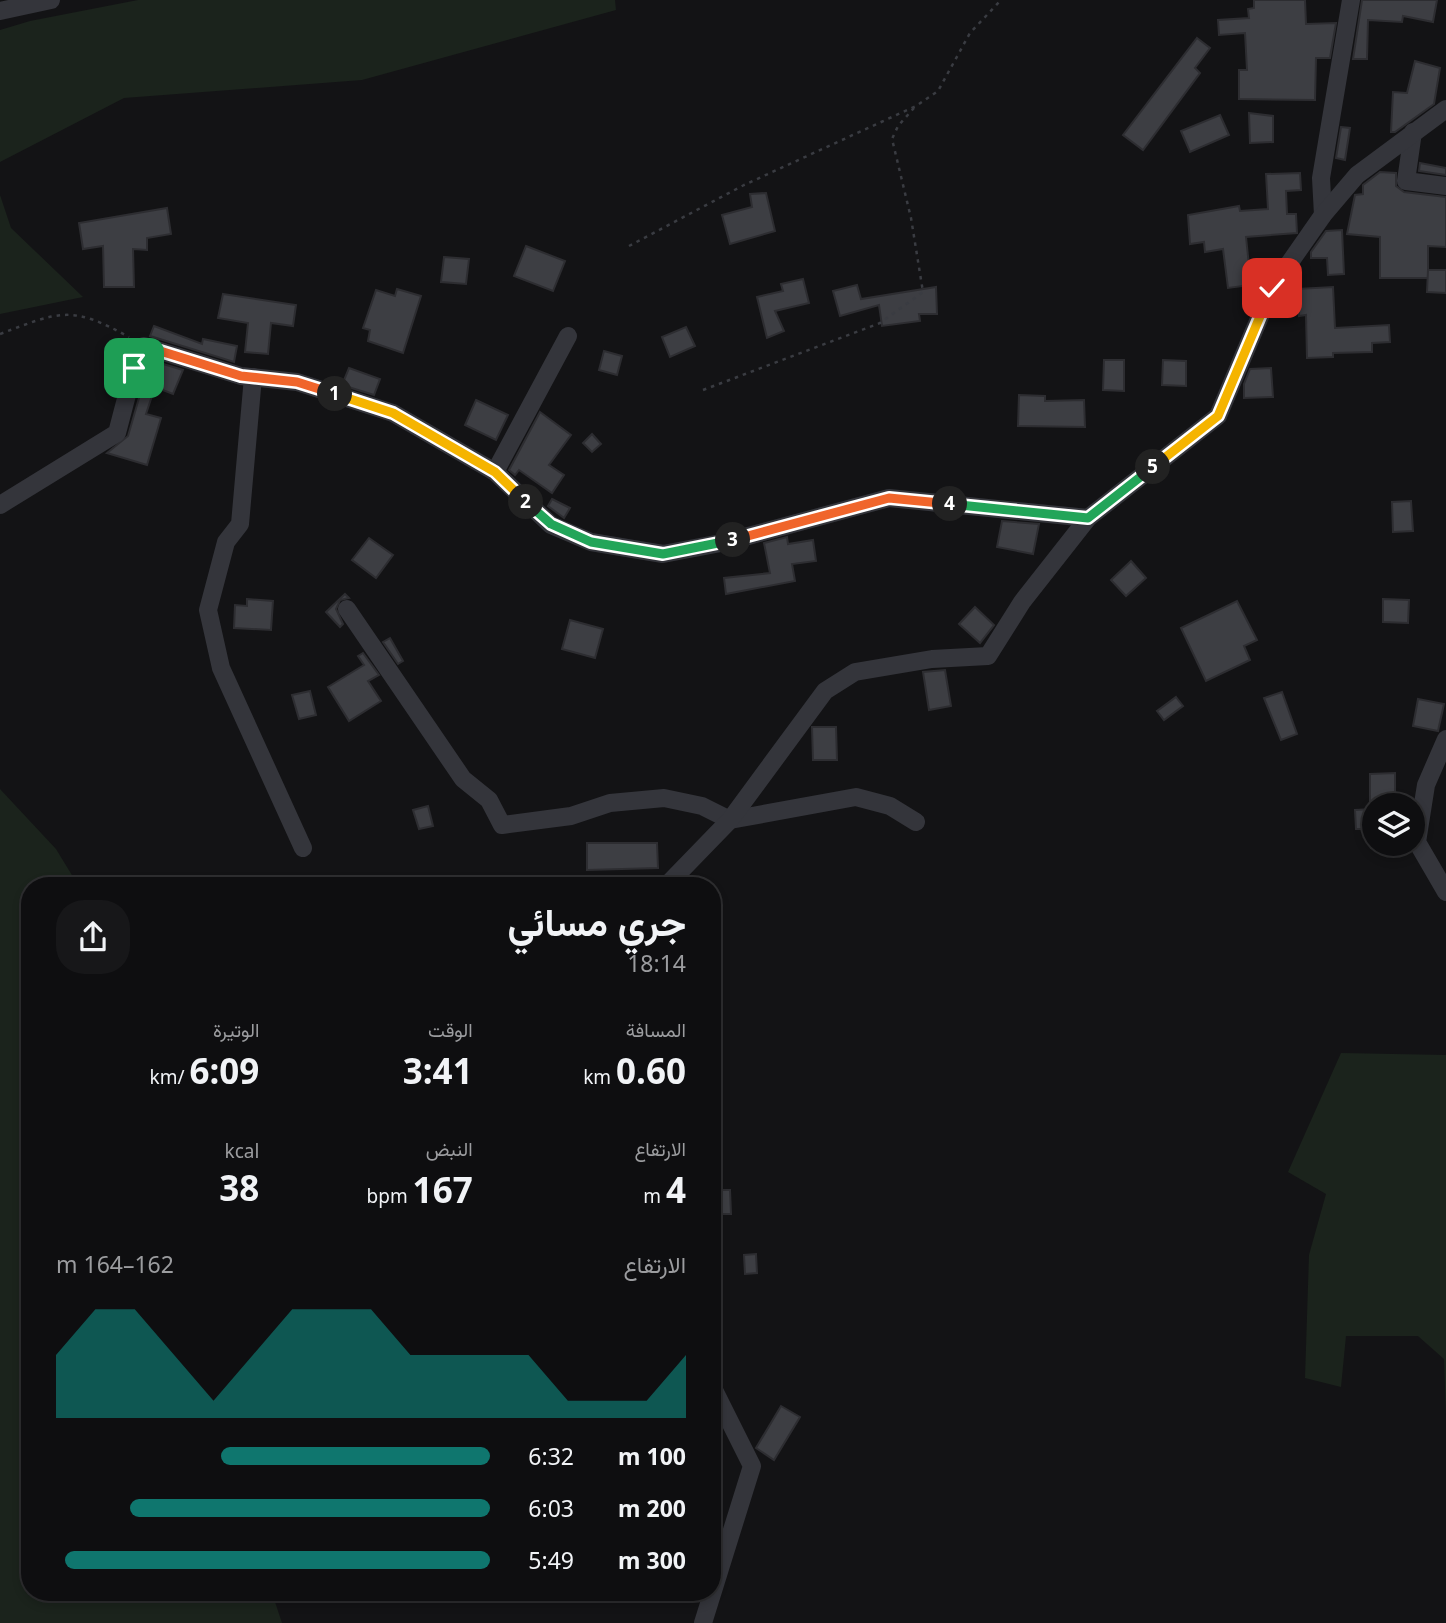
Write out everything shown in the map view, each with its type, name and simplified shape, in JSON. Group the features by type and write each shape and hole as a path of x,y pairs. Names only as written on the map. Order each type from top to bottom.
{"street":[{"path":"0,11 51,0"},
{"path":"1323,215 1321,177 1351,0"},
{"path":"675,877 730,820 825,691 855,672 932,659 988,656 1022,602 1088,518 1218,416 1272,288 1323,215 1357,175 1446,110"},
{"path":"1413,132 1406,181 1446,186"},
{"path":"495,472 568,336"},
{"path":"0,505 117,433 134,368 144,346 253,377 297,382 393,413 495,472 551,524 591,542 663,554 726,541 889,498 1088,518"},
{"path":"253,377 240,524 226,542 208,610 221,668 303,848"},
{"path":"347,609 463,779 489,800 502,825 571,816 610,803 664,798 702,806 730,820 856,797 890,806 916,822"},
{"path":"1446,739 1426,785 1418,842 1446,892"},
{"path":"721,1404 752,1466 721,1565"},
{"path":"703,1623 710,1601"}],"path":[{"path":"629,246 744,185 916,106 938,91 970,33 1001,0"},
{"path":"703,390 880,323 923,292 912,218 892,139 898,125 916,106"},
{"path":"0,334 64,312 93,317 144,346"}],"shaded area":[{"path":"138,0 615,0 616,10 362,80 124,98 0,162 0,30 30,21"},
{"path":"0,195 11,228 83,297 0,314"},
{"path":"0,789 56,849 73,877 21,877 21,1601 275,1601 282,1623 0,1623"},
{"path":"1341,1053 1446,1055 1446,1415 1444,1359 1418,1336 1346,1336 1341,1387 1305,1378 1309,1255 1326,1194 1288,1172"}],"building":[{"path":"1254,0 1305,0 1306,24 1336,23 1330,58 1316,58 1315,100 1239,99 1239,70 1247,70 1245,33 1219,35 1218,20 1249,18 1248,9 1254,8"},
{"path":"1362,0 1437,0 1433,22 1403,16 1402,22 1368,20 1367,59 1353,59"},
{"path":"1197,38 1210,48 1195,68 1200,73 1143,150 1123,135"},
{"path":"1415,61 1440,68 1434,104 1395,132 1391,132 1393,92 1407,93"},
{"path":"1249,113 1273,116 1273,142 1250,143"},
{"path":"1220,115 1229,135 1190,152 1181,131"},
{"path":"1341,127 1350,128 1345,160 1336,158"},
{"path":"1420,163 1446,168 1446,175 1419,171"},
{"path":"1380,172 1396,173 1396,186 1404,192 1446,197 1446,247 1428,246 1428,278 1380,278 1380,237 1347,234 1355,195 1363,194 1363,185"},
{"path":"1300,173 1301,190 1286,191 1287,214 1296,214 1297,233 1246,237 1251,285 1228,288 1223,249 1205,252 1204,242 1190,244 1188,215 1239,206 1240,211 1268,209 1266,174"},
{"path":"766,193 775,231 730,244 722,215 752,207 750,194"},
{"path":"167,208 171,234 147,238 147,250 133,249 134,287 104,287 103,246 83,249 79,223"},
{"path":"1342,230 1344,274 1328,275 1327,258 1311,258 1311,252 1326,231"},
{"path":"526,246 565,261 553,291 514,276"},
{"path":"444,257 469,259 466,284 441,282"},
{"path":"1428,270 1446,270 1446,293 1427,292"},
{"path":"803,279 809,303 775,311 784,331 767,338 757,297 783,291 781,284"},
{"path":"1288,284 1297,284 1297,289 1333,287 1335,328 1389,325 1390,342 1372,343 1372,352 1333,353 1333,357 1307,358 1306,315 1299,316 1299,310 1284,310 1283,291"},
{"path":"857,285 861,299 936,287 937,314 919,314 920,321 882,326 879,305 840,316 833,291"},
{"path":"397,289 421,296 403,353 368,341 370,330 363,328 376,290 395,296"},
{"path":"223,294 296,305 293,326 271,323 268,354 245,352 248,323 218,318"},
{"path":"154,326 202,344 203,339 237,346 234,362 150,336"},
{"path":"686,327 695,346 670,357 662,337"},
{"path":"604,351 622,356 617,375 599,370"},
{"path":"150,360 183,370 173,394 155,387 146,414 161,418 147,465 107,453 128,436"},
{"path":"1104,360 1124,360 1124,391 1103,390"},
{"path":"1163,360 1186,361 1186,386 1162,385"},
{"path":"349,368 380,379 374,395 342,385"},
{"path":"1271,368 1273,397 1244,398 1244,384 1250,369"},
{"path":"1019,395 1045,396 1045,401 1084,400 1085,427 1018,426"},
{"path":"476,400 508,415 496,440 465,425"},
{"path":"540,412 571,435 549,465 564,475 552,493 519,470 515,475 509,470"},
{"path":"592,434 601,444 592,452 583,443"},
{"path":"552,499 570,508 564,518 548,506"},
{"path":"1411,501 1413,531 1393,532 1392,502"},
{"path":"1002,521 1039,524 1033,554 997,547"},
{"path":"787,537 788,544 813,540 816,561 792,564 795,581 726,594 724,578 770,573 764,543"},
{"path":"369,538 393,555 376,578 352,560"},
{"path":"1131,561 1146,578 1126,596 1111,580"},
{"path":"345,594 349,598 340,600 336,609 343,624 340,627 326,612"},
{"path":"247,599 273,601 271,630 234,628 235,605 247,606"},
{"path":"1383,599 1409,600 1408,623 1383,622"},
{"path":"1237,601 1257,640 1244,646 1250,660 1206,681 1181,628"},
{"path":"975,607 994,625 980,643 959,624"},
{"path":"570,620 603,629 595,658 562,649"},
{"path":"390,638 403,661 398,664 383,642"},
{"path":"363,653 379,675 368,681 381,701 349,721 328,687 364,665 358,656"},
{"path":"945,670 951,706 929,710 923,672"},
{"path":"310,691 316,715 299,719 292,695"},
{"path":"1282,692 1297,734 1281,740 1264,698"},
{"path":"1176,697 1183,706 1164,720 1157,711"},
{"path":"1418,699 1444,704 1438,731 1413,726"},
{"path":"812,727 836,727 837,760 813,760"},
{"path":"1395,773 1395,793 1370,793 1370,774"},
{"path":"428,806 433,826 419,829 413,810"},
{"path":"1355,810 1362,810 1362,829 1356,829"},
{"path":"587,843 657,843 658,868 587,870"},
{"path":"721,1190 730,1190 731,1214 721,1214"},
{"path":"756,1254 757,1273 745,1274 744,1255"},
{"path":"781,1406 800,1417 774,1460 756,1448"}],"route":[{"path":"134,368 144,346 241,376 297,382 393,413 495,472 551,524 591,542 663,554 726,541 889,498 1088,518 1218,416 1272,288"}]}
